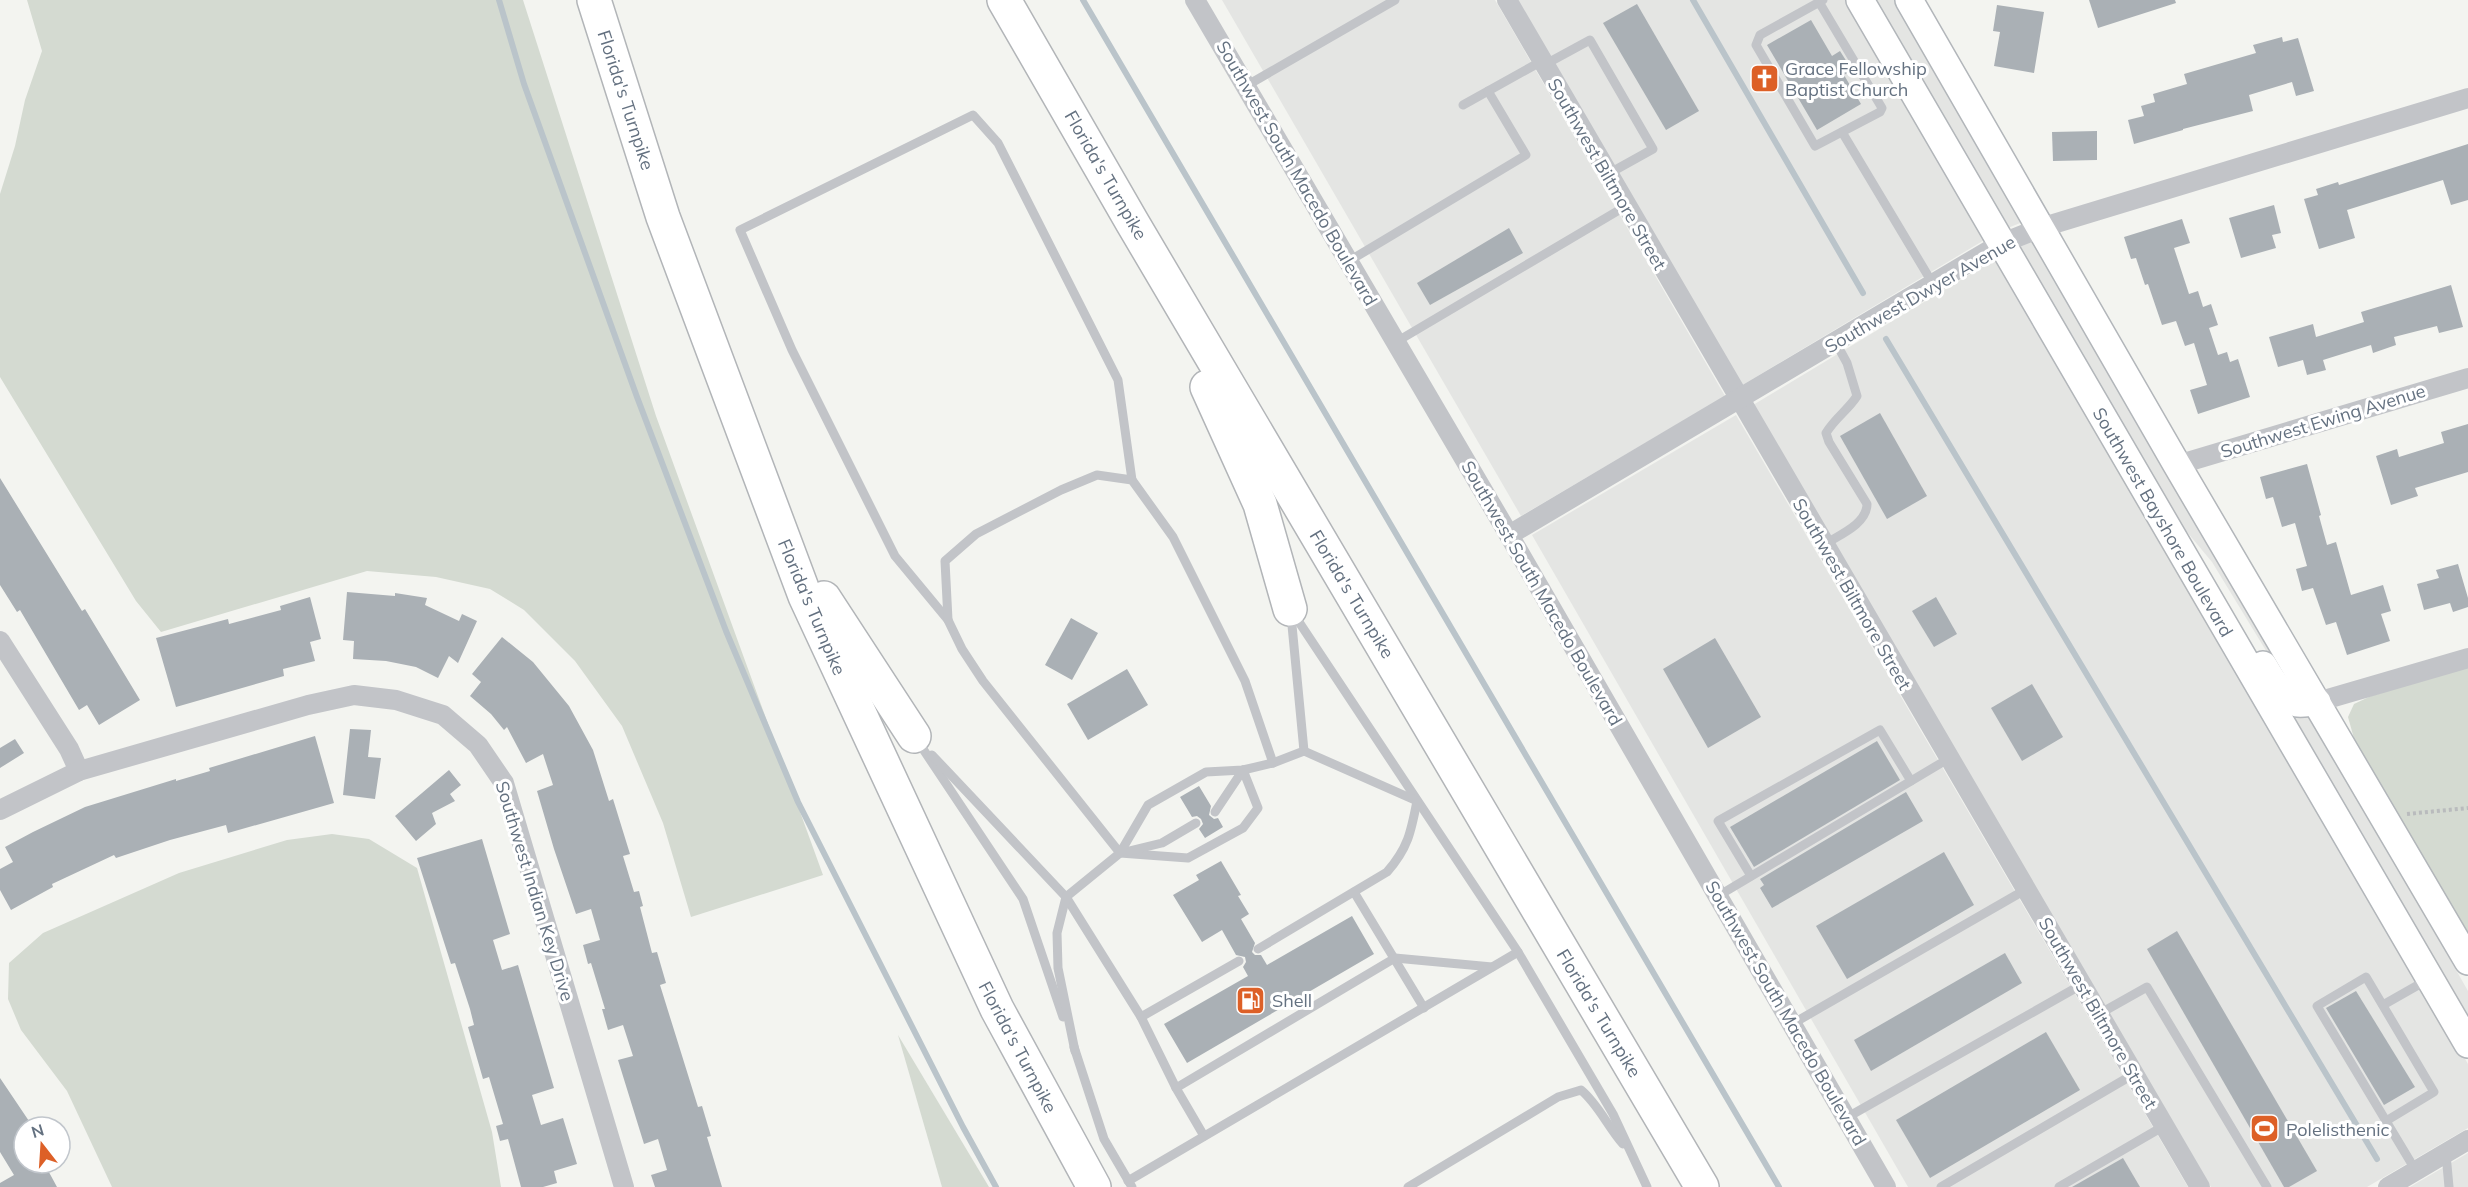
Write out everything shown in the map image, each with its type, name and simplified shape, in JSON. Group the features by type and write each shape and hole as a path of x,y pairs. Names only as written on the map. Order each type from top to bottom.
{"highway":[{"name":"Florida's Turnpike","path":"594,0 663,217 805,596 992,999 1094,1187"},
{"name":"Florida's Turnpike","path":"1004,0 1132,222 1702,1187"},
{"path":"1132,222 1155,292 1216,403 1260,504 1290,609"},
{"path":"759,478 828,604 914,736"}],"main road":[{"name":"Southwest Bayshore Boulevard","path":"1860,0 2000,244 2468,1044"},
{"path":"1909,0 2177,465 2468,961"},
{"path":"2170,533 2180,539 2204,568 2271,679 2297,703 2317,702"}],"street":[{"name":"Southwest South Macedo Boulevard","path":"1195,0 1509,535 1886,1187"},
{"name":"Southwest Biltmore Street","path":"1507,0 1738,401 2200,1187"},
{"name":"Southwest Dwyer Avenue","path":"1509,535 2000,244 2040,228 2468,98"},
{"name":"Southwest Ewing Avenue","path":"2177,465 2468,378"},
{"path":"0,641 69,749 78,771"},
{"path":"2317,702 2468,657"},
{"name":"Southwest Indian Key Drive","path":"0,810 78,771 308,705 354,695 396,700 443,715 478,745 504,783 624,1187"},
{"path":"2388,1187 2468,1140"}],"lane":[{"path":"1246,86 1395,0"},
{"path":"1821,1 1882,108 1880,112 1815,146 1756,45 1760,35 1821,1"},
{"path":"1463,105 1590,40 1653,149 1608,174"},
{"path":"1349,261 1526,155 1488,91"},
{"path":"1243,770 1258,808 1243,828 1188,858 1120,853 983,681 962,649 948,620 895,556 792,350 740,230 973,115 998,142 1118,380 1132,480 1173,537 1206,601 1245,681 1273,763"},
{"path":"1842,132 1933,284"},
{"path":"1395,342 1626,206"},
{"path":"1823,545 1855,525 1867,509 1867,504 1829,442 1826,433 1833,421 1848,409 1857,396 1847,363 1836,343"},
{"path":"948,620 945,561 976,534 1061,490 1097,475 1132,480"},
{"path":"1290,609 1304,752"},
{"path":"1290,609 1518,952 1613,1114 1647,1187"},
{"path":"1751,876 1718,821 1880,730 1911,781"},
{"path":"914,736 1066,897 1141,1017 1176,1088 1204,1136"},
{"path":"914,736 1023,899 1104,1139 1130,1184 1204,1136 1518,952"},
{"path":"1075,1051 1058,968 1057,933 1066,897 1120,853 1148,805 1206,772 1243,770 1304,752 1418,801"},
{"path":"1718,896 1948,759"},
{"path":"1215,812 1243,770"},
{"path":"1258,949 1387,872 1402,855 1412,828 1418,801"},
{"path":"1120,853 1162,843 1196,823"},
{"path":"1792,1024 2025,890"},
{"path":"1354,892 1424,1008"},
{"path":"1176,1088 1395,958 1492,967"},
{"path":"1141,1017 1239,961"},
{"path":"2385,1121 2434,1092 2366,977 2317,1006 2385,1121 2416,1171"},
{"path":"2383,1005 2430,979"},
{"path":"1846,1118 2081,985"},
{"path":"2098,1014 2147,987 2267,1187"},
{"path":"1941,1187 2133,1074"},
{"path":"1408,1187 1558,1097 1581,1090 1591,1098 1607,1126 1631,1154"},
{"path":"2059,1187 2164,1126"},
{"path":"2446,1153 2449,1187"}],"path":[{"path":"2407,814 2468,808"}],"shaded area":[{"path":"27,0 523,0 656,416 823,875 691,917 663,823 622,726 575,661 524,610 490,589 436,577 367,571 161,632 136,601 0,377 0,194 15,146 25,100 42,51"},
{"path":"1222,0 1495,0 1725,396 1521,516"},
{"path":"1518,0 1849,0 1986,239 1741,386"},
{"path":"1872,0 1898,0 2025,221 2003,230"},
{"path":"2036,240 2299,692 2279,672 2212,562 2187,532 2177,525 2015,249"},
{"path":"1997,258 2158,533 2157,537 2163,540 2468,1064 2468,1128 2367,1187 2211,1187 1753,405"},
{"path":"1736,415 2188,1187 1908,1187 1532,535"},
{"path":"2468,667 2468,936 2355,742 2348,717 2354,704 2371,696"},
{"path":"2280,703 2310,713 2468,991 2468,1024"},
{"path":"332,834 369,839 417,868 492,1132 501,1187 112,1187 67,1091 21,1030 8,999 9,963 43,933 179,873 287,840"},
{"path":"898,1035 989,1187 942,1187"},
{"path":"2468,1153 2468,1187 2410,1187"}],"building":[{"path":"2089,0 2175,0 2176,3 2098,28"},
{"path":"1637,4 1699,111 1666,130 1603,23"},
{"path":"1997,5 2044,12 2034,73 1994,66 2000,32 1993,31"},
{"path":"1811,20 1832,56 1840,51 1852,70 1844,75 1861,104 1817,130 1767,45"},
{"path":"2282,37 2283,42 2298,38 2314,91 2296,96 2292,82 2249,95 2253,111 2134,144 2128,120 2144,116 2141,106 2155,102 2153,94 2187,84 2184,74 2256,53 2253,45"},
{"path":"2097,131 2097,160 2053,161 2052,132"},
{"path":"2468,144 2468,200 2451,205 2443,180 2347,210 2355,238 2319,249 2304,199 2318,195 2316,189 2338,182 2339,185"},
{"path":"2274,205 2281,233 2272,235 2276,248 2241,258 2229,218"},
{"path":"2182,219 2190,243 2174,248 2189,294 2198,291 2203,307 2211,304 2218,325 2209,328 2218,355 2227,352 2230,362 2238,359 2250,397 2198,414 2190,390 2207,385 2194,343 2185,346 2176,321 2162,325 2148,284 2145,285 2136,258 2131,259 2124,237"},
{"path":"1509,228 1523,253 1430,305 1417,283"},
{"path":"2451,285 2463,327 2439,333 2437,326 2394,337 2396,345 2373,353 2371,345 2323,360 2326,370 2307,375 2303,360 2278,367 2269,337 2313,324 2316,337 2364,322 2361,312"},
{"path":"1880,413 1927,496 1887,519 1840,436"},
{"path":"2468,424 2468,472 2415,488 2418,496 2391,505 2376,456 2397,449 2399,457 2444,443 2441,432"},
{"path":"2307,464 2327,545 2336,542 2351,595 2383,585 2391,611 2381,614 2390,641 2347,655 2336,622 2326,625 2313,588 2302,591 2296,569 2307,566 2295,523 2282,527 2273,497 2266,499 2260,477"},
{"path":"0,478 82,611 85,609 140,700 99,725 87,705 79,710 20,610 17,612 0,585"},
{"path":"2458,564 2468,598 2468,607 2453,612 2450,603 2424,610 2417,584 2439,578 2436,570"},
{"path":"347,592 395,596 395,593 427,598 425,605 459,621 462,614 477,621 458,663 449,656 438,678 416,667 386,661 353,659 354,641 343,640"},
{"path":"310,597 321,639 310,642 315,661 283,669 284,676 176,707 156,638 228,619 229,624 281,610 280,606"},
{"path":"1936,597 1957,634 1934,647 1912,611"},
{"path":"1071,618 1098,633 1072,680 1045,665"},
{"path":"502,637 533,662 569,706 593,750 609,801 613,799 630,854 623,856 634,892 639,891 643,906 640,907 652,953 657,952 666,983 660,985 698,1107 702,1106 711,1136 707,1137 722,1187 655,1187 651,1175 667,1170 658,1139 644,1144 618,1060 633,1056 623,1025 608,1030 602,1009 605,1009 591,963 588,964 583,945 600,940 591,909 576,914 554,849 537,791 553,785 543,754 526,763 507,727 504,730 491,714 470,696 481,682 472,674"},
{"path":"1715,638 1761,717 1708,748 1663,669"},
{"path":"1127,669 1148,705 1088,740 1067,704"},
{"path":"2032,684 2063,737 2022,761 1991,708"},
{"path":"350,729 371,730 368,757 381,758 375,799 343,795"},
{"path":"315,736 334,803 228,833 226,825 116,858 114,855 52,884 53,887 11,910 0,890 0,869 13,862 5,847 33,832 85,807 210,771 209,768"},
{"path":"15,739 24,753 0,768 0,748"},
{"path":"1877,741 1900,780 1754,867 1730,827"},
{"path":"449,770 461,785 450,794 455,801 432,813 436,824 416,841 395,816"},
{"path":"1199,786 1211,806 1209,815 1214,819 1218,818 1223,827 1205,838 1199,829 1203,824 1201,819 1197,816 1192,817 1180,797"},
{"path":"1906,792 1923,821 1772,908 1760,888 1764,885 1760,879"},
{"path":"482,839 510,934 493,940 502,970 518,965 554,1088 532,1095 541,1125 563,1118 577,1164 554,1171 557,1183 543,1187 521,1187 508,1139 500,1141 496,1126 503,1124 489,1077 483,1079 468,1027 474,1025 470,1009 455,963 451,964 417,858"},
{"path":"1944,852 1974,905 1847,979 1816,926"},
{"name":"Shell","path":"1221,861 1241,895 1238,896 1249,914 1241,919 1255,943 1252,952 1255,955 1261,955 1267,965 1352,916 1374,954 1187,1063 1164,1024 1248,976 1243,967 1246,962 1245,957 1236,955 1222,930 1202,942 1173,895 1199,880 1196,875"},
{"path":"2177,931 2317,1171 2289,1187 2284,1187 2147,949"},
{"path":"2005,953 2022,983 1871,1071 1854,1040"},
{"path":"2356,991 2415,1087 2384,1105 2326,1008"},
{"path":"2046,1032 2080,1090 1930,1178 1896,1120"},
{"path":"0,1078 25,1115 12,1115 12,1172 0,1152"},
{"path":"2123,1158 2140,1187 2072,1187"},
{"path":"14,1175 50,1175 57,1187 0,1187 0,1183"}],"waterway":[{"path":"499,0 524,84 637,397 726,631 798,802 963,1127 996,1187"},
{"path":"1083,0 1779,1187"},
{"path":"1693,0 1863,293"},
{"path":"1886,339 2377,1159"}],"place":[{"name":"Grace Fellowship Baptist Church","path":"1764,78"},
{"name":"Shell","path":"1251,1000"},
{"name":"Polelisthenic","path":"2265,1129"}]}
